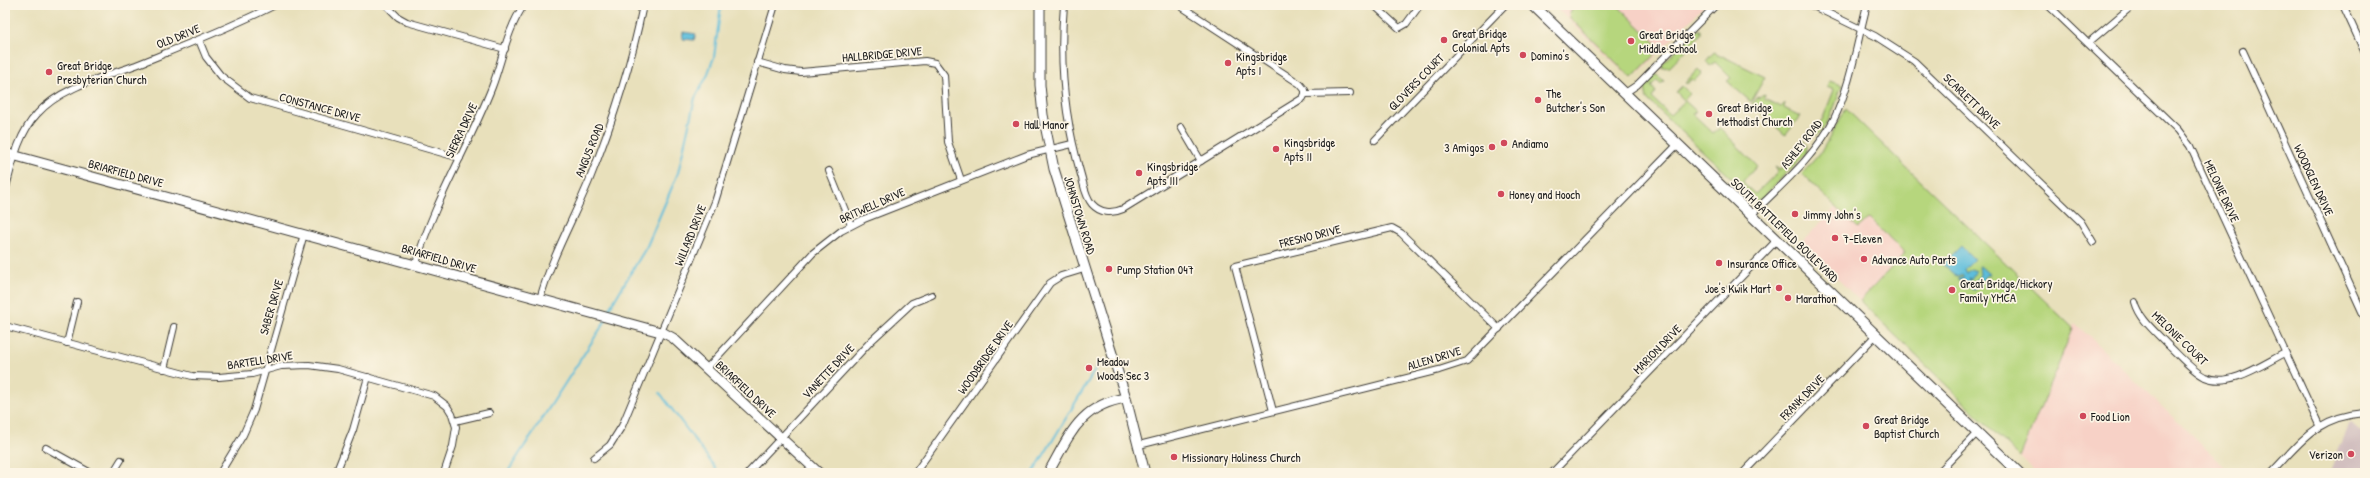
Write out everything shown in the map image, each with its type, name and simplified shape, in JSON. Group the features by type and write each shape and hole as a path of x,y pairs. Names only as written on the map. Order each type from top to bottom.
{"main road":[{"name":"SOUTH BATTLEFIELD BOULEVARD","path":"1533,5 2019,473"}],"street":[{"name":"OLD DRIVE","path":"5,191 15,155 24,133 32,119 58,96 198,40 275,5"},
{"path":"386,5 398,17 407,22 504,49"},
{"name":"SIERRA DRIVE","path":"416,264 431,216 460,158 492,86 504,49 524,5"},
{"name":"ANGUS ROAD","path":"540,299 555,253 588,184 614,116 635,44 643,5"},
{"name":"WILLARD DRIVE","path":"594,458 610,445 622,426 715,202 775,5"},
{"name":"JOHNSTOWN ROAD","path":"1040,5 1040,85 1049,149 1084,269 1126,398 1145,473"},
{"path":"1064,5 1064,73 1072,144 1088,198 1100,210 1114,212 1122,209 1303,98 1305,94 1305,90 1300,84 1180,5"},
{"path":"1374,5 1399,28 1406,24 1420,5"},
{"name":"GLOVERS COURT","path":"1375,140 1505,5"},
{"path":"1625,93 1637,85 1716,5"},
{"name":"SCARLETT DRIVE","path":"1811,5 1860,29 1914,61 2081,222 2093,242"},
{"name":"ASHLEY ROAD","path":"1751,215 1805,160 1822,139 1833,120 1844,92 1867,5"},
{"name":"MELONIE DRIVE","path":"2048,5 2178,130 2190,146 2285,353 2320,425"},
{"path":"2088,43 2133,5"},
{"path":"2343,5 2365,53"},
{"name":"CONSTANCE DRIVE","path":"198,40 206,57 221,76 250,98 460,158"},
{"name":"WOODGLEN DRIVE","path":"2243,51 2365,318"},
{"name":"HALLBRIDGE DRIVE","path":"757,62 785,70 801,72 925,61 935,63 944,75 948,142 962,180"},
{"path":"1305,94 1350,93"},
{"path":"1181,127 1201,161"},
{"name":"BRITWELL DRIVE","path":"706,368 813,254 827,241 851,225 1027,154 1072,144"},
{"name":"ALLEN DRIVE","path":"1139,445 1439,370 1464,362 1499,329 1678,144"},
{"name":"BRIARFIELD DRIVE","path":"5,153 661,332 673,338 819,473"},
{"path":"829,171 851,225"},
{"name":"FRESNO DRIVE","path":"1272,411 1235,266 1392,228 1401,233 1499,329"},
{"name":"SABER DRIVE","path":"220,473 247,426 265,370 304,234"},
{"name":"MARION DRIVE","path":"1552,473 1777,240"},
{"name":"WOODBRIDGE DRIVE","path":"915,473 1012,340 1047,287 1061,276 1084,269"},
{"name":"VANETTE DRIVE","path":"748,473 876,336 912,303 932,294"},
{"path":"67,343 77,302"},
{"name":"MELONIE COURT","path":"2135,302 2139,312 2148,324 2190,366 2204,376 2216,379 2229,378 2285,353"},
{"name":"BARTELL DRIVE","path":"5,326 192,376 214,377 246,375 281,366 309,365 334,368 434,396 447,406 454,421"},
{"path":"164,369 174,327"},
{"name":"FRANK DRIVE","path":"1744,473 1876,336"},
{"path":"336,473 353,430 368,378"},
{"path":"1048,473 1071,434 1087,412 1110,401 1126,398"},
{"path":"2272,473 2320,425 2340,416 2365,412"},
{"path":"444,473 453,446 454,421 489,413"},
{"path":"1938,473 1977,433"},
{"path":"46,448 91,473"},
{"path":"113,473 121,460"}],"shaded area":[{"name":"Great Bridge Middle School","path":"1553,5 1705,5 1639,73 1625,73"},
{"name":"Advance Auto Parts","path":"1836,207 1858,228 1869,218 1905,254 1860,301 1801,243"},
{"path":"2075,323 2231,473 2036,473 2020,457"},
{"name":"Verizon","path":"2350,423 2365,436 2365,473 2329,473"}],"green space":[{"path":"1577,5 1617,5 1657,44 1659,50 1632,78 1570,18 1569,13"},
{"path":"1696,30 1701,30 1701,34 1670,67 1662,68 1663,64"},
{"path":"1714,52 1765,77 1751,102 1727,81 1731,78 1715,62 1710,66 1706,61"},
{"path":"1698,69 1702,73 1694,81 1692,79 1686,84 1685,83"},
{"path":"1653,75 1657,75 1664,81 1661,84 1657,80 1651,86 1656,92 1652,98 1670,115 1685,101 1696,111 1693,114 1713,133 1720,128 1757,166 1743,181 1755,194 1778,172 1775,167 1780,170 1802,147 1798,144 1800,141 1804,141 1807,145 1806,153 1763,197 1756,201 1647,99 1645,88 1643,87"},
{"path":"1829,81 1842,85 1835,106 1823,129 1813,135 1809,129 1815,130 1823,118 1834,90 1827,87"},
{"path":"1682,86 1690,94 1684,100 1676,92"},
{"path":"1765,95 1764,99 1781,107 1785,103 1784,108 1800,116 1785,135 1752,104 1756,98"},
{"name":"Great Bridge/Hickory Family YMCA","path":"1846,109 2073,328 2020,457 1860,301 1905,253 1869,218 1858,228 1802,174 1821,152"}],"water":[{"path":"683,32 696,34 694,40 682,39"},
{"path":"1961,246 1974,259 1964,269 1966,273 1971,269 1976,271 1971,279 1969,278 1970,281 1974,282 1980,276 1979,265 1990,275 1986,275 1975,289 1965,286 1963,280 1959,281 1959,278 1963,278 1963,275 1957,277 1941,263 1944,260 1946,261"}],"waterway":[{"path":"608,311 647,246 678,173 695,98 707,76 714,57 721,5"},
{"path":"507,473 606,320"},
{"path":"1033,473 1098,365"},
{"path":"660,393 719,473"}],"place":[{"name":"Great Bridge Colonial Apts","path":"1444,40"},
{"name":"Great Bridge Middle School","path":"1631,41"},
{"name":"Domino's","path":"1523,55"},
{"name":"Kingsbridge Apts I","path":"1228,63"},
{"name":"Great Bridge Presbyterian Church","path":"49,72"},
{"name":"The Butcher's Son","path":"1538,100"},
{"name":"Great Bridge Methodist Church","path":"1709,114"},
{"name":"Hall Manor","path":"1016,124"},
{"name":"Andiamo","path":"1504,143"},
{"name":"3 Amigos","path":"1492,147"},
{"name":"Kingsbridge Apts II","path":"1276,149"},
{"name":"Kingsbridge Apts III","path":"1139,173"},
{"name":"Honey and Hooch","path":"1501,194"},
{"name":"Jimmy John's","path":"1795,214"},
{"name":"7-Eleven","path":"1835,238"},
{"name":"Advance Auto Parts","path":"1864,259"},
{"name":"Insurance Office","path":"1719,263"},
{"name":"Pump Station 047","path":"1109,269"},
{"name":"Joe's Kwik Mart","path":"1779,288"},
{"name":"Great Bridge/Hickory Family YMCA","path":"1952,290"},
{"name":"Marathon","path":"1788,298"},
{"name":"Meadow Woods Sec 3","path":"1089,368"},
{"name":"Food Lion","path":"2083,416"},
{"name":"Great Bridge Baptist Church","path":"1866,426"},
{"name":"Verizon","path":"2351,454"},
{"name":"Missionary Holiness Church","path":"1174,457"}]}
